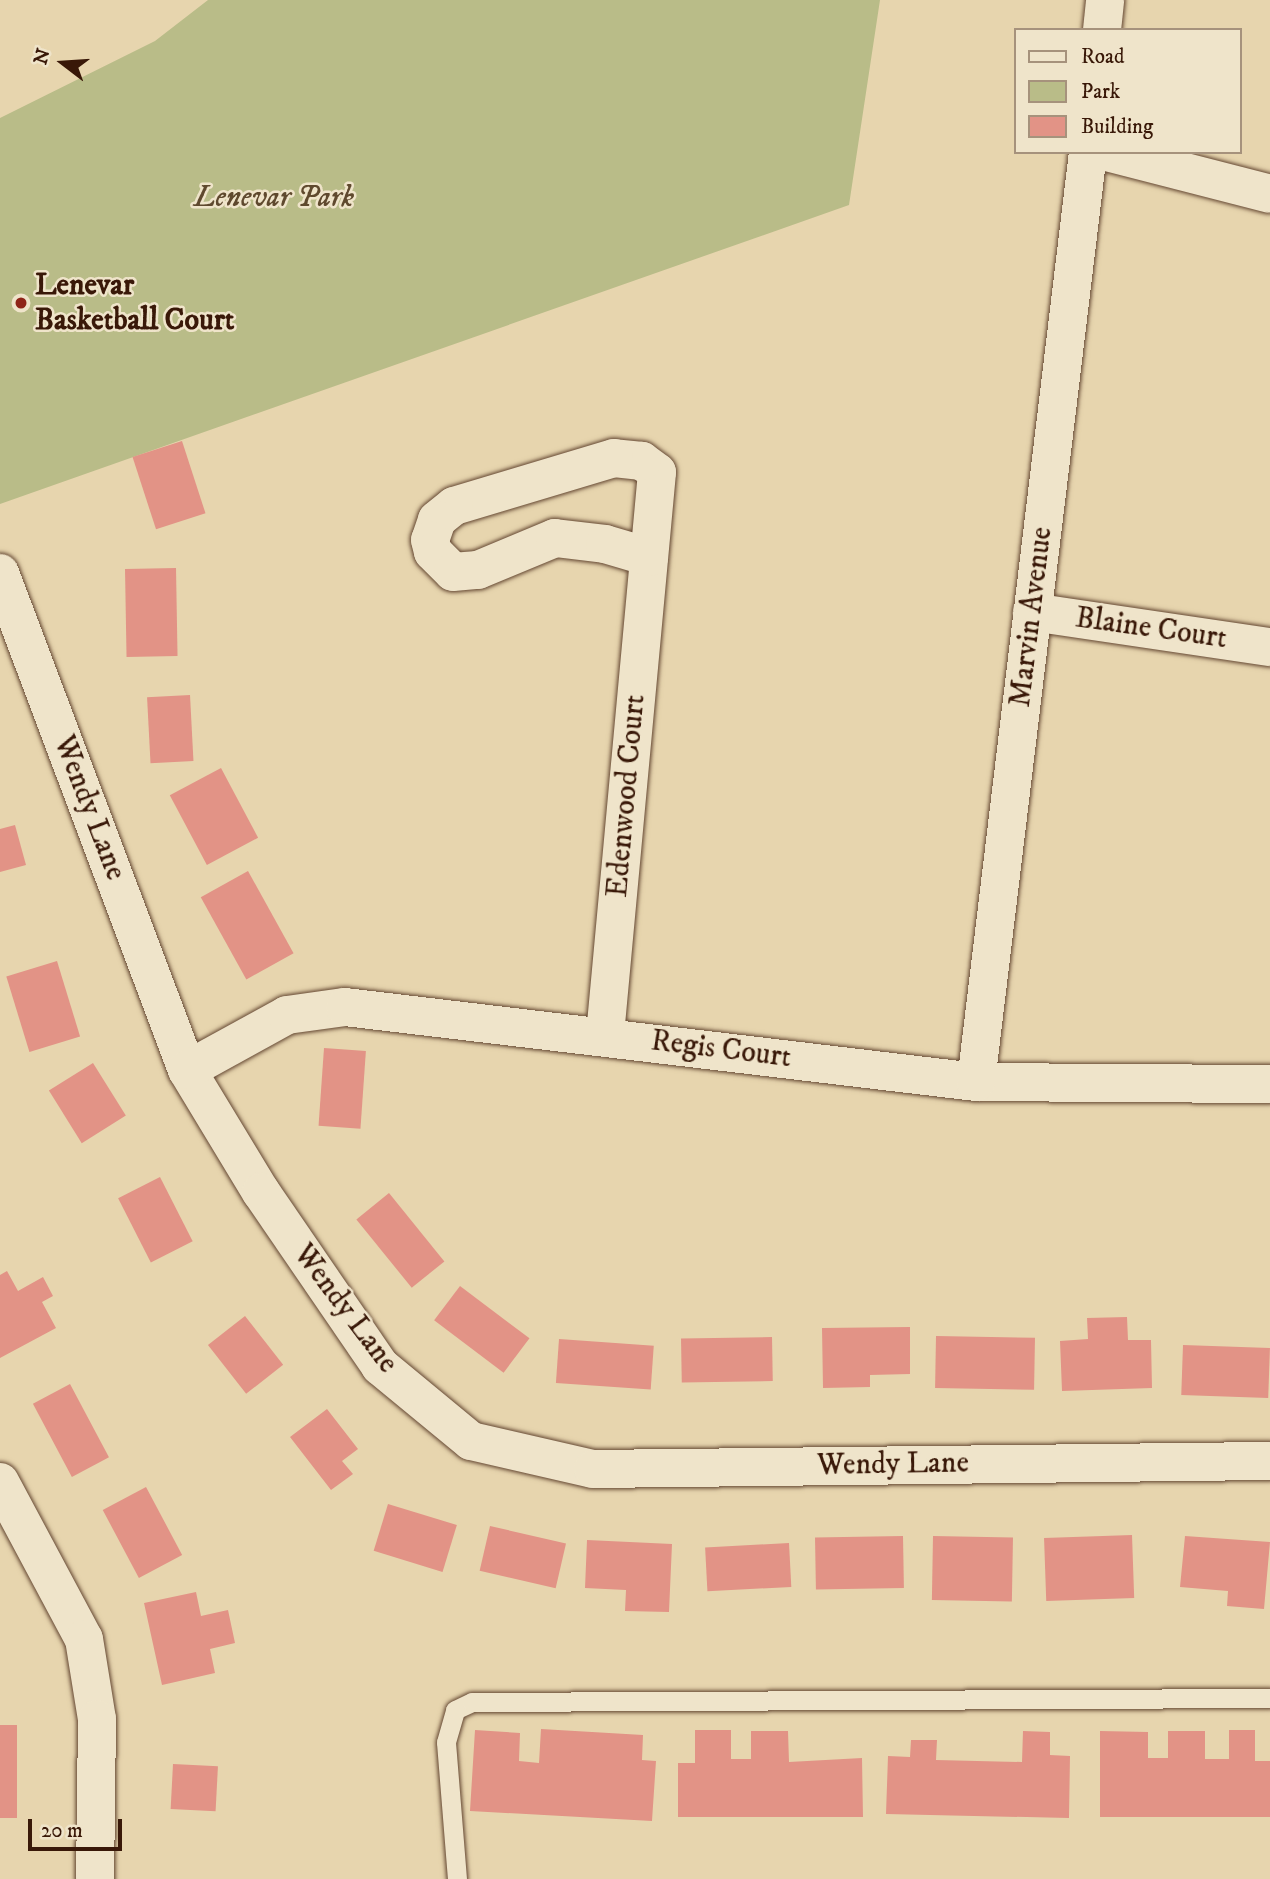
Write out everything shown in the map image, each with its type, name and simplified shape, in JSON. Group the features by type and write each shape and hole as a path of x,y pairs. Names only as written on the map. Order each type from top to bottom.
{"street":[{"path":"1102,28 1105,0"},
{"name":"Marvin Avenue","path":"976,1082 1088,154"},
{"path":"1115,154 1270,194"},
{"name":"Edenwood Court","path":"605,1035 657,472 642,461 614,458 454,506 437,520 430,540 433,552 453,572 478,570 555,538 605,544 649,557"},
{"name":"Wendy Lane","path":"0,573 187,1070 261,1192 380,1366 471,1441 593,1469 1270,1461"},
{"name":"Blaine Court","path":"1032,612 1270,647"},
{"name":"Regis Court","path":"187,1070 287,1015 345,1006 605,1035 976,1082 1270,1084"},
{"path":"0,1482 84,1639 97,1719 95,1879"}],"lane":[{"path":"457,1879 446,1742 455,1710 472,1702 1270,1698"}],"green space":[{"name":"Lenevar Park","path":"208,0 880,0 849,205 0,504 0,118 155,41"}],"building":[{"path":"182,441 205,513 156,529 133,457"},
{"path":"176,568 178,656 127,657 125,569"},
{"path":"190,695 193,761 151,763 147,697"},
{"path":"221,768 258,838 207,865 170,795"},
{"path":"15,825 26,865 0,872 0,829"},
{"path":"248,871 294,953 246,979 201,897"},
{"path":"57,961 80,1037 29,1052 6,976"},
{"path":"324,1048 366,1051 360,1129 319,1126"},
{"path":"93,1063 126,1116 82,1143 49,1091"},
{"path":"160,1177 193,1241 151,1262 118,1198"},
{"path":"389,1193 444,1261 412,1288 356,1219"},
{"path":"7,1271 18,1291 43,1277 53,1296 42,1302 56,1328 0,1358 0,1275"},
{"path":"460,1286 529,1338 504,1373 434,1320"},
{"path":"245,1316 283,1365 246,1394 208,1345"},
{"path":"1127,1317 1128,1340 1151,1340 1152,1388 1062,1391 1060,1341 1088,1339 1087,1318"},
{"path":"910,1327 910,1374 870,1375 870,1387 823,1388 822,1328"},
{"path":"936,1336 1035,1338 1034,1390 935,1388"},
{"path":"772,1337 773,1381 682,1383 681,1339"},
{"path":"559,1339 654,1346 651,1390 556,1383"},
{"path":"1183,1345 1270,1348 1268,1398 1181,1395"},
{"path":"70,1384 109,1457 72,1477 33,1404"},
{"path":"327,1409 358,1449 342,1461 353,1474 331,1490 290,1437"},
{"path":"146,1487 182,1555 139,1578 103,1510"},
{"path":"388,1504 457,1525 443,1572 374,1551"},
{"path":"490,1526 566,1544 556,1588 480,1571"},
{"path":"1132,1535 1134,1598 1046,1601 1044,1538"},
{"path":"903,1536 904,1588 816,1590 815,1538"},
{"path":"933,1536 1013,1537 1012,1601 932,1600"},
{"path":"1185,1536 1270,1542 1264,1609 1227,1606 1228,1591 1180,1587"},
{"path":"587,1540 672,1544 669,1612 625,1611 626,1590 585,1588"},
{"path":"789,1543 791,1587 707,1591 705,1547"},
{"path":"196,1592 201,1616 228,1610 235,1643 210,1649 215,1673 162,1685 144,1603"},
{"path":"0,1725 17,1725 17,1818 0,1818"},
{"path":"541,1729 643,1735 642,1760 656,1761 652,1821 470,1811 475,1730 520,1733 519,1761 539,1763"},
{"path":"695,1730 731,1730 731,1759 751,1759 751,1731 788,1731 789,1762 862,1758 863,1817 678,1817 678,1763 695,1763"},
{"path":"1229,1730 1255,1730 1255,1761 1270,1761 1270,1817 1100,1817 1100,1731 1148,1732 1148,1758 1168,1758 1168,1731 1205,1731 1205,1759 1229,1759"},
{"path":"1023,1731 1050,1732 1050,1755 1070,1756 1069,1818 886,1814 888,1756 910,1757 911,1740 937,1740 936,1760 1022,1762"},
{"path":"173,1764 218,1766 216,1811 171,1809"}],"place":[{"name":"Lenevar Basketball Court","path":"21,303"}]}
